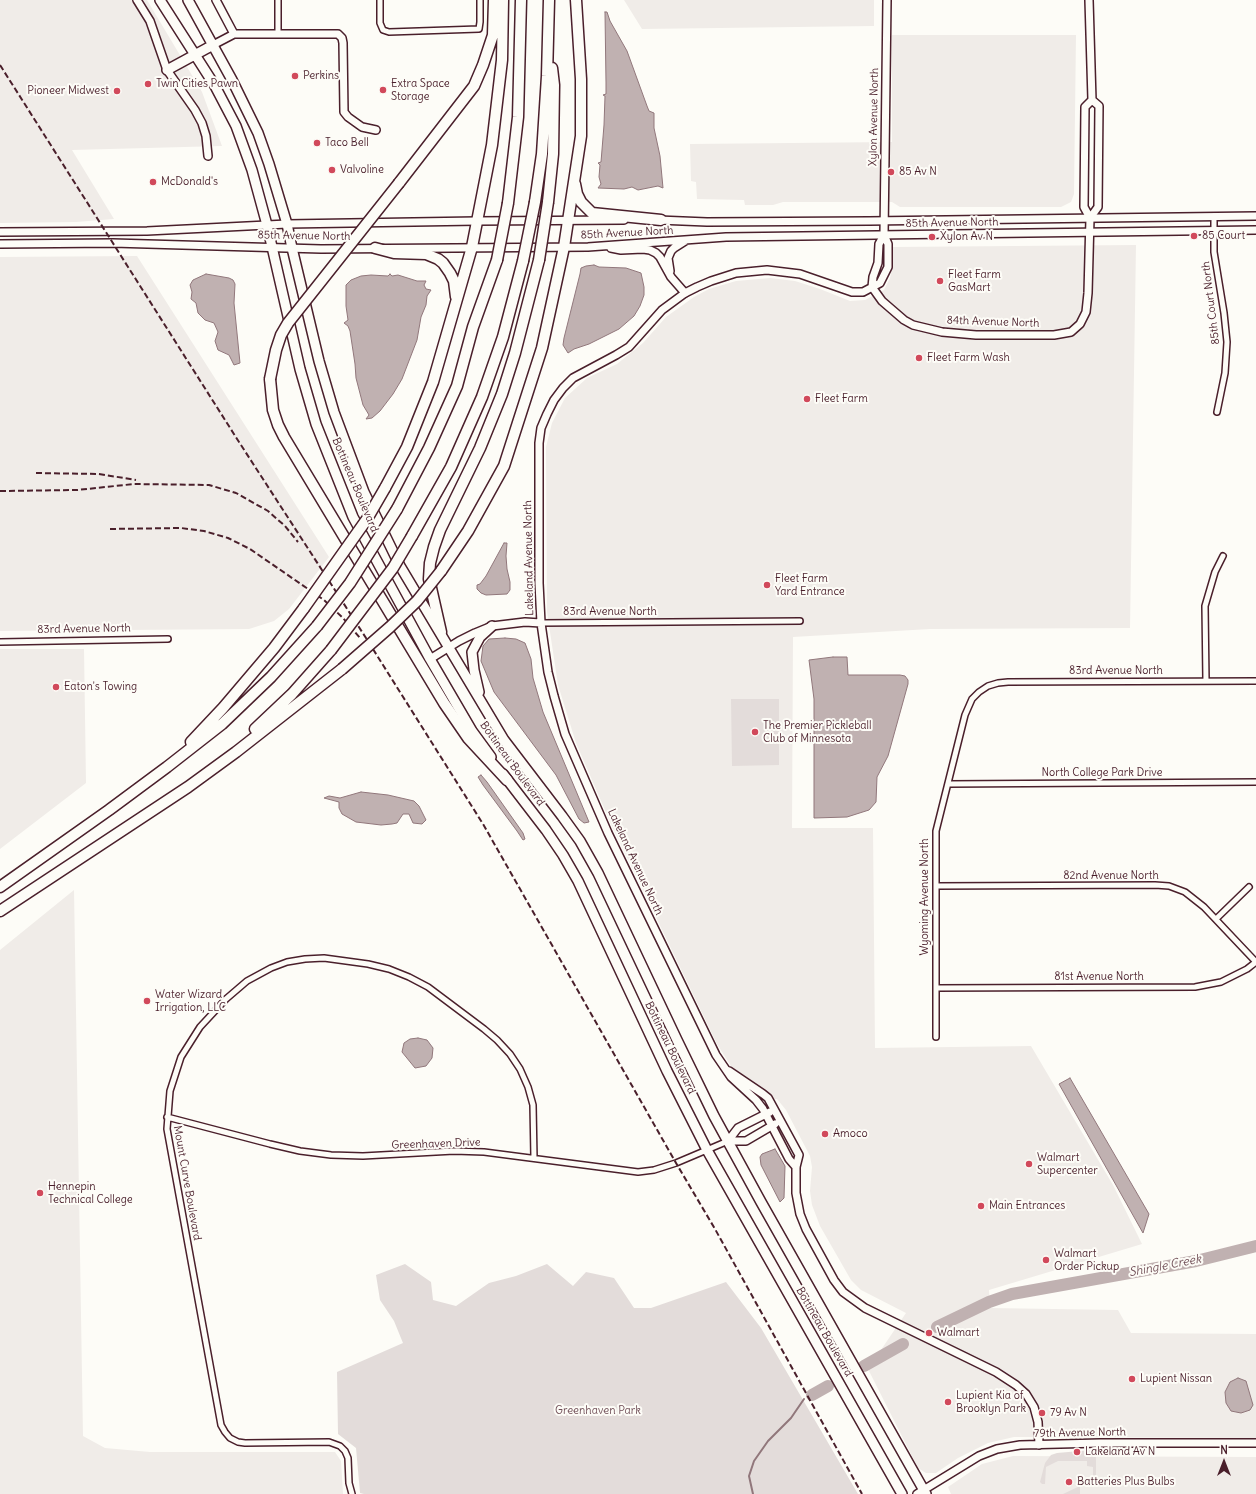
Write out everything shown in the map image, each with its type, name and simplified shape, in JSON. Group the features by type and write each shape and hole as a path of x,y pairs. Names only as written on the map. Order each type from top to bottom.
{"highway":[{"name":"Bottineau Boulevard","path":"160,0 215,86 236,126 252,170 267,225 300,369 316,424 353,517 430,659 472,731 563,855 578,882 664,1065 707,1150 902,1494"},
{"name":"Bottineau Boulevard","path":"188,0 258,133 287,224 319,360 334,412 364,492 400,566 441,632 448,648 504,740 580,841 598,873 677,1040 728,1141 922,1493"},
{"path":"494,0 493,35 474,86 288,323 281,335 276,350 270,379 273,410 284,437 444,703 468,738 507,780"},
{"path":"167,767 223,708 274,648 304,608 363,526 407,447 421,416 433,382 472,247 493,139 502,60 503,0"},
{"path":"0,887 167,767 222,724 248,700 291,656 317,626 350,583 397,509 429,448 457,386 473,327 497,260 508,202 518,117 521,0"},
{"path":"188,787 223,758 287,699 331,650 392,568 451,467 482,397 503,337 524,261 542,154 547,76 549,0"},
{"path":"0,912 188,787 236,752 342,669 417,601 441,572 468,531 504,466 542,348 564,247 581,136 581,79 576,0"},
{"path":"441,632 429,579 430,563 434,547 440,530 480,448 502,394 517,346 539,260 548,202 553,154 554,85 548,35"},
{"path":"167,70 213,45"},
{"path":"574,182 581,202 592,213 661,220"},
{"path":"375,248 394,253 426,254 438,259 446,267 454,281 456,302"},
{"path":"481,701 474,670 472,652 480,637 492,626"}],"street":[{"path":"138,0 150,21 167,70 196,110 202,123 206,136 208,156"},
{"path":"216,0 234,34"},
{"path":"278,0 278,33"},
{"path":"380,0 380,23 383,30 389,32 478,30 480,22 480,0"},
{"name":"Xylon Avenue North","path":"884,235 886,0"},
{"path":"1089,0 1092,100 1085,107 1084,207 1090,218"},
{"path":"213,45 234,34 338,34 342,38 343,43 344,112 348,117 362,127 376,130"},
{"path":"1089,232 1090,218 1098,207 1099,106 1092,100"},
{"name":"85th Court North","path":"1214,216 1214,252 1227,342 1225,373 1217,412"},
{"name":"85th Avenue North","path":"0,232 155,230 287,224 477,221 661,220 714,222 1256,216"},
{"name":"85th Avenue North","path":"0,244 128,243 292,248 564,247 733,237 1256,230"},
{"path":"12,232 12,244"},
{"name":"84th Avenue North","path":"872,287 882,301 904,320 920,327 942,332 976,335 1054,335 1071,332 1080,324 1086,312 1088,293 1089,232"},
{"path":"872,287 873,277 878,263 879,244 884,235"},
{"path":"671,277 668,263 671,251 687,240"},
{"path":"600,246 621,250 650,250 660,257 671,277 685,293"},
{"name":"Lakeland Avenue North","path":"796,1167 789,1159 766,1114 756,1100 731,1077 728,1070 716,1055 612,840 572,750 554,696 548,672 541,623 539,583 539,443 541,428 554,400 573,378 629,347 662,310 685,293 711,280 729,275 767,270 800,274 852,292 863,292 872,287"},
{"path":"1206,681 1205,606 1215,572 1223,556"},
{"name":"83rd Avenue North","path":"430,659 475,633 492,626 525,622 800,621"},
{"name":"83rd Avenue North","path":"0,642 168,639"},
{"name":"83rd Avenue North","path":"979,692 988,686 1008,682 1256,681"},
{"name":"Wyoming Avenue North","path":"936,1037 936,831 965,715 972,699 979,692"},
{"name":"North College Park Drive","path":"948,784 1256,782"},
{"name":"82nd Avenue North","path":"936,886 1169,886 1185,892 1194,898 1256,962"},
{"path":"1216,919 1249,887"},
{"name":"Mount Curve Boulevard","path":"352,1494 349,1483 348,1458 345,1451 340,1446 329,1442 238,1442 230,1438 221,1425 168,1140 167,1117 170,1091 181,1056 200,1027 238,988 256,975 287,962 324,958 389,969 428,987 446,999 497,1040 510,1054 528,1087 533,1105 534,1158"},
{"name":"81st Avenue North","path":"936,988 1195,987 1222,982 1248,969 1256,962"},
{"name":"Lakeland Avenue North","path":"728,1070 768,1098 799,1155 796,1167 796,1193 800,1214 834,1280 843,1292 865,1308 996,1372 1016,1384 1026,1394 1034,1407 1038,1422 1039,1445"},
{"path":"728,1141 738,1128 774,1110"},
{"name":"Greenhaven Drive","path":"167,1117 300,1151 332,1155 363,1156 454,1151 484,1152 646,1172 676,1164 728,1141"},
{"path":"728,1141 746,1141 780,1121"},
{"name":"79th Avenue North","path":"922,1493 980,1456 997,1449 1020,1445 1100,1443 1256,1443"}],"shaded area":[{"path":"0,0 147,0 202,92 222,146 72,150 114,219 76,222 0,223"},
{"path":"624,0 874,0 874,26 642,29"},
{"path":"605,12 607,12 610,21 627,51 649,111 654,113 654,128 660,156 663,188 658,186 638,190 632,187 624,189 598,188 601,184 599,177 600,165 598,163 601,162 604,125 605,96 603,95 606,94"},
{"path":"892,35 1076,35 1074,194 1071,202 1061,207 900,207 892,202 783,202 773,205 745,205 744,200 697,199 696,182 691,181 690,144 892,142"},
{"path":"1136,245 1130,628 930,629 793,637 792,828 873,828 875,1048 1031,1046 1113,1185 1142,1244 989,1290 990,1308 1118,1310 1131,1333 1256,1334 1256,1438 1014,1437 988,1443 958,1458 936,1473 926,1473 918,1468 868,1369 906,1313 861,1290 851,1280 820,1226 812,1205 810,1191 812,1167 810,1156 786,1110 777,1099 772,1099 731,1066 717,1044 611,824 576,743 558,685 547,612 546,447 552,423 565,398 587,378 617,364 643,343 666,317 694,297 709,289 736,281 770,278 795,281 850,301 865,300 884,290 890,278 893,263 893,247"},
{"path":"137,256 329,557 289,609 274,621 249,629 0,631 0,257"},
{"path":"594,265 599,267 626,268 641,273 644,295 634,316 619,329 568,353 563,345 564,338 581,268"},
{"path":"206,274 229,278 233,280 235,284 234,303 240,363 234,365 229,355 218,350 215,341 218,332 214,323 205,320 198,313 196,303 191,299 192,292 190,285 193,280"},
{"path":"390,274 392,276 398,275 417,281 426,281 424,285 426,289 431,290 427,296 426,305 421,317 417,340 402,379 380,411 372,418 366,419 369,415 363,405 356,378 350,331 348,326 344,323 348,320 346,285 351,280 361,276 388,276"},
{"path":"504,543 507,543 506,556 510,590 507,594 486,595 481,593 477,589 477,585 480,584 486,576"},
{"path":"489,639 516,639 525,643 531,659 533,678 543,712 589,822 584,823 579,819 556,775 494,692 481,661 483,646"},
{"path":"0,649 84,649 86,783 0,849"},
{"path":"847,657 848,675 900,675 905,676 908,680 908,684 888,756 877,777 876,802 869,810 847,817 814,818 814,699 809,660"},
{"path":"481,775 523,833 525,839 523,840 483,785 478,777"},
{"path":"361,792 388,795 414,801 419,806 426,820 422,824 413,823 409,814 403,814 397,823 392,824 381,825 356,822 342,814 339,808 339,802 324,798 329,796 340,798"},
{"name":"Hennepin Technical College","path":"74,890 83,1436 105,1448 150,1452 335,1452 341,1461 343,1494 0,1494 0,950"},
{"path":"418,1038 427,1040 433,1048 432,1058 426,1066 415,1068 402,1052 404,1043 410,1039"},
{"path":"1070,1078 1149,1214 1143,1233 1059,1084"},
{"path":"775,1149 785,1166 784,1198 780,1202 761,1165 760,1157 762,1154"},
{"path":"1238,1378 1246,1381 1253,1405 1250,1410 1241,1413 1231,1411 1226,1403 1225,1392 1230,1382"},
{"path":"1013,1456 1256,1457 1256,1494 951,1494 948,1487 982,1464"}],"green space":[{"name":"The Premier Pickleball Club of Minnesota","path":"731,699 779,699 779,765 732,766"},
{"name":"Greenhaven Park","path":"405,1264 431,1282 433,1300 456,1306 489,1283 516,1276 547,1264 573,1286 586,1272 614,1278 634,1308 651,1308 726,1282 761,1328 858,1494 360,1493 356,1448 338,1434 337,1372 403,1343 394,1321 380,1300 376,1275"},
{"path":"1091,1450 1096,1454 1096,1482 1094,1484 1089,1484 1087,1482 1087,1479 1093,1479 1093,1467 1087,1466 1087,1461 1058,1461 1046,1467 1045,1484 1040,1482 1045,1463 1051,1455 1057,1453"},
{"path":"1080,1486 1080,1494 1063,1494"}],"waterway":[{"name":"Shingle Creek","path":"937,1327 989,1302 1012,1294 1196,1261 1256,1246"},
{"name":"Shingle Creek","path":"864,1366 903,1344"},
{"name":"Shingle Creek","path":"812,1395 828,1386"},
{"name":"Shingle Creek","path":"753,1494 749,1476 754,1461 768,1441 791,1418 804,1399"}],"railway":[{"path":"0,65 483,824 715,1229 862,1494"},
{"path":"36,473 99,474 136,480"},
{"path":"0,491 77,490 134,484 209,485 236,493 268,511 285,526 298,542"},
{"path":"110,529 181,528 204,531 228,538 250,549 324,600 343,618 360,638"}],"place":[{"name":"Perkins","path":"295,76"},
{"name":"Twin Cities Pawn","path":"148,84"},
{"name":"Extra Space Storage","path":"383,90"},
{"name":"Pioneer Midwest","path":"117,91"},
{"name":"Taco Bell","path":"317,143"},
{"name":"Valvoline","path":"332,170"},
{"name":"85 Av N","path":"891,172"},
{"name":"McDonald's","path":"153,182"},
{"name":"85 Court","path":"1194,236"},
{"name":"Xylon Av N","path":"932,237"},
{"name":"Fleet Farm GasMart","path":"940,281"},
{"name":"Fleet Farm Wash","path":"919,358"},
{"name":"Fleet Farm","path":"807,399"},
{"name":"Fleet Farm Yard Entrance","path":"767,585"},
{"name":"Eaton's Towing","path":"56,687"},
{"name":"The Premier Pickleball Club of Minnesota","path":"755,732"},
{"name":"Water Wizard Irrigation, LLC","path":"147,1001"},
{"name":"Amoco","path":"825,1134"},
{"name":"Walmart Supercenter","path":"1029,1164"},
{"name":"Hennepin Technical College","path":"40,1193"},
{"name":"Main Entrances","path":"981,1206"},
{"name":"Walmart Order Pickup","path":"1046,1260"},
{"name":"Walmart","path":"929,1333"},
{"name":"Lupient Nissan","path":"1132,1379"},
{"name":"Lupient Kia of Brooklyn Park","path":"948,1402"},
{"name":"79 Av N","path":"1042,1413"},
{"name":"Lakeland Av N","path":"1077,1452"},
{"name":"Batteries Plus Bulbs","path":"1069,1482"}]}
